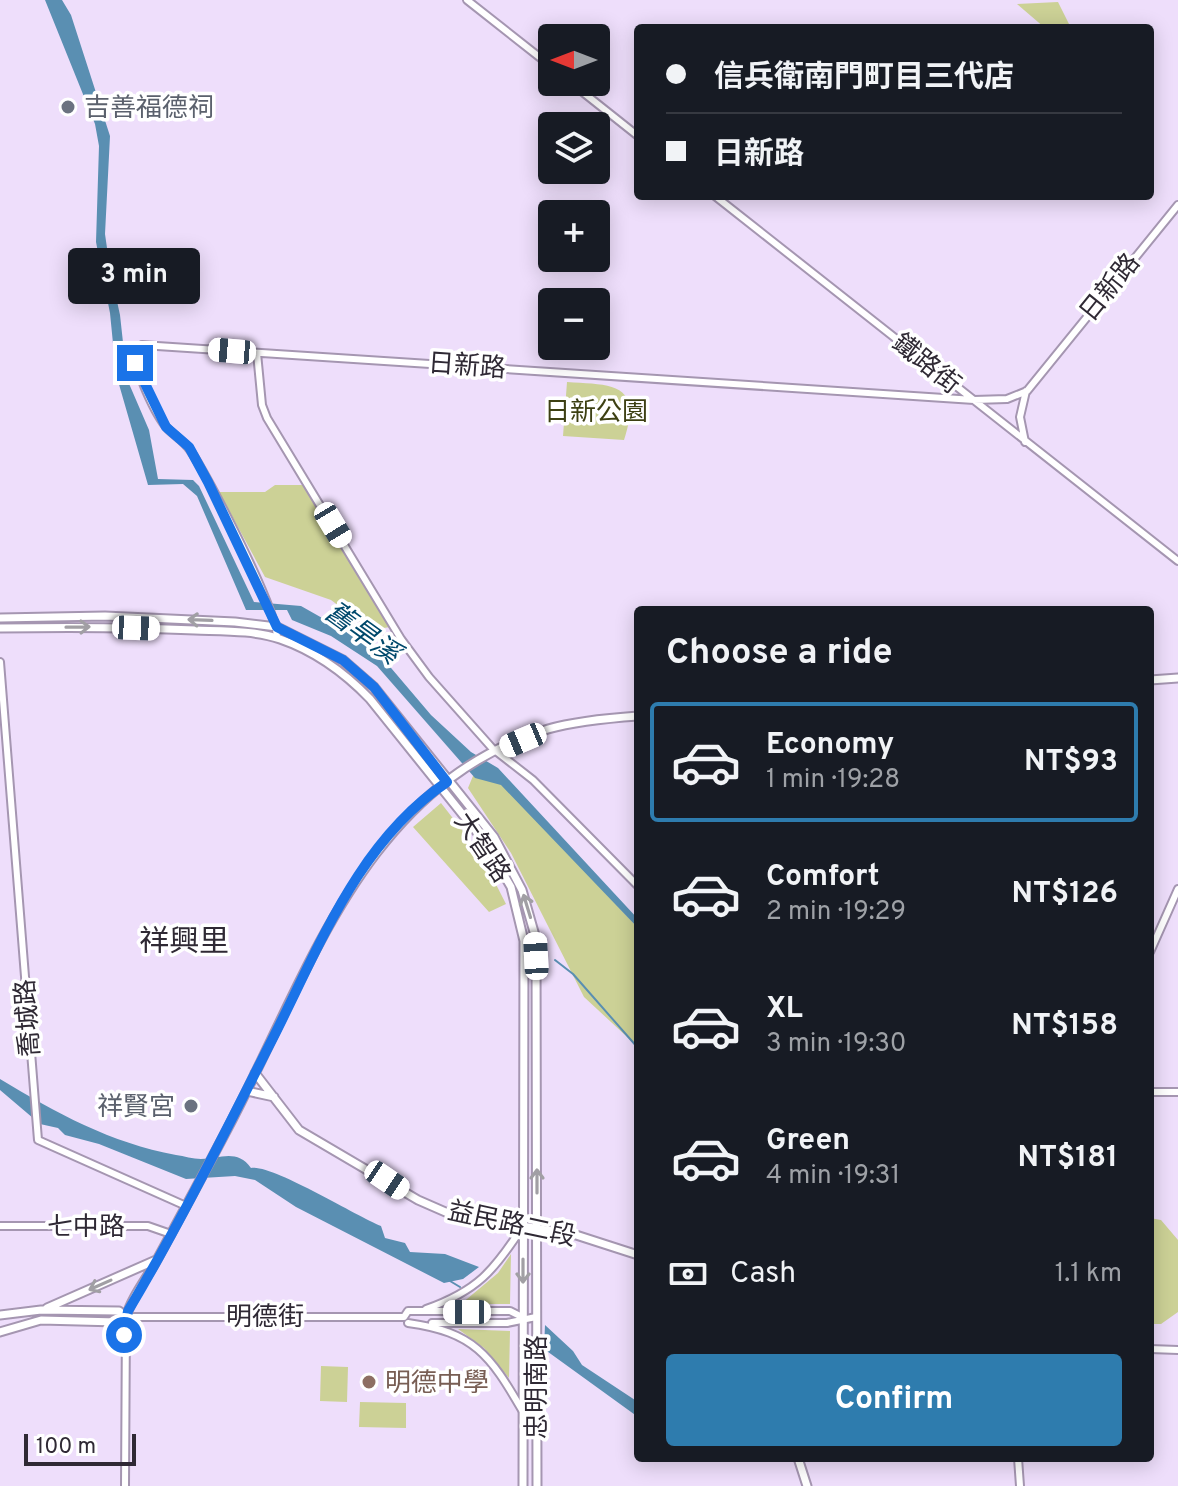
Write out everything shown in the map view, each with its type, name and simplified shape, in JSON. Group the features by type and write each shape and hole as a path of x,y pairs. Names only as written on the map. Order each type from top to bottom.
{"street":[{"path":"467,0 538,56"},
{"path":"588,96 634,133"},
{"name":"鐵路街","path":"720,200 1178,561"},
{"name":"日新路","path":"277,638 272,612 189,447 166,427 139,373 135,356 142,345 974,400 1007,399 1027,391 1178,205"},
{"path":"257,353 262,405 267,418 401,639 461,714 496,751 533,780 634,882"},
{"path":"1025,442 1020,417 1027,391"},
{"name":"大智路","path":"0,618 105,616 277,627 343,660 374,687 484,841 511,887 524,941 522,1317"},
{"name":"大智路","path":"0,628 117,627 277,638 313,654 355,683 494,837 510,862 530,912 537,974 536,1287"},
{"name":"喬城路","path":"0,662 4,765 38,1140 188,1203"},
{"path":"1154,680 1178,678"},
{"path":"125,1486 126,1317 247,1091 352,884 399,823 443,784 496,751 550,728 634,717"},
{"path":"1154,943 1178,889"},
{"name":"益民路二段","path":"255,1073 299,1130 418,1200 450,1214 576,1235 634,1254"},
{"path":"247,1091 276,1098"},
{"path":"1154,1092 1178,1092"},
{"name":"七中路","path":"0,1226 148,1226 171,1234"},
{"path":"419,1311 459,1296 489,1275 523,1226"},
{"path":"41,1310 158,1259"},
{"name":"忠明南路","path":"536,1287 537,1486"},
{"path":"0,1315 41,1310 119,1311 126,1317"},
{"name":"明德街","path":"406,1320 408,1311 510,1311 522,1317"},
{"path":"0,1332 41,1320 117,1322 126,1317"},
{"name":"明德街","path":"126,1317 507,1323 522,1317 536,1317"},
{"name":"忠明南路","path":"522,1317 523,1486"},
{"path":"406,1320 439,1327 470,1341 493,1362 523,1411"},
{"path":"1154,1349 1178,1350"},
{"path":"799,1462 807,1486"},
{"path":"1018,1462 1020,1486"}],"green space":[{"path":"1058,2 1069,24 1040,24 1017,4"},
{"name":"日新公園","path":"567,382 598,384 620,390 629,407 624,440 563,436"},
{"path":"275,485 303,485 390,627 371,630 331,600 265,577 219,492 265,492"},
{"path":"473,776 490,776 512,792 634,924 634,1043 584,997 511,853 468,788"},
{"path":"441,803 480,853 506,904 489,912 413,827"},
{"path":"1154,1219 1161,1220 1178,1240 1178,1312 1161,1324 1154,1324"},
{"path":"511,1254 510,1304 461,1304 498,1273"},
{"path":"458,1329 510,1331 509,1378 484,1348"},
{"path":"321,1366 348,1367 347,1402 320,1401"},
{"path":"360,1402 406,1403 406,1428 359,1427"}],"water":[{"path":"45,0 62,0 71,15 110,136 105,234 120,315 127,379 149,430 158,479 193,480 199,486 254,602 301,606 361,640 386,662 431,715 471,752 498,768 634,915 634,924 501,785 475,778 377,666 331,636 292,620 287,610 246,610 197,496 183,484 148,485 116,374 110,313 96,242 99,146 95,124"},
{"path":"0,1079 63,1115 129,1143 195,1159 240,1158 251,1168 295,1182 381,1226 385,1238 405,1243 410,1252 445,1254 479,1267 463,1279 444,1283 296,1207 255,1180 235,1176 186,1179 99,1144 65,1135 58,1128 40,1124 0,1090"},
{"path":"545,1325 573,1351 582,1365 634,1399 634,1414 544,1349"}],"waterway":[{"path":"555,960 573,974 634,1043"},
{"path":"450,1281 460,1287"}],"place":[{"name":"吉善福德祠","path":"68,107"},
{"name":"祥賢宮","path":"191,1106"},
{"name":"明德中學","path":"369,1382"}],"district":[{"name":"祥興里","path":"184,941"}],"route":[{"path":"124,1335 128,1311 233,1117 336,911 375,850 420,803 447,782 374,687 343,660 277,627 208,482 189,447 166,427 135,363"}],"water label":[{"name":"舊旱溪","path":"363,632"}]}
